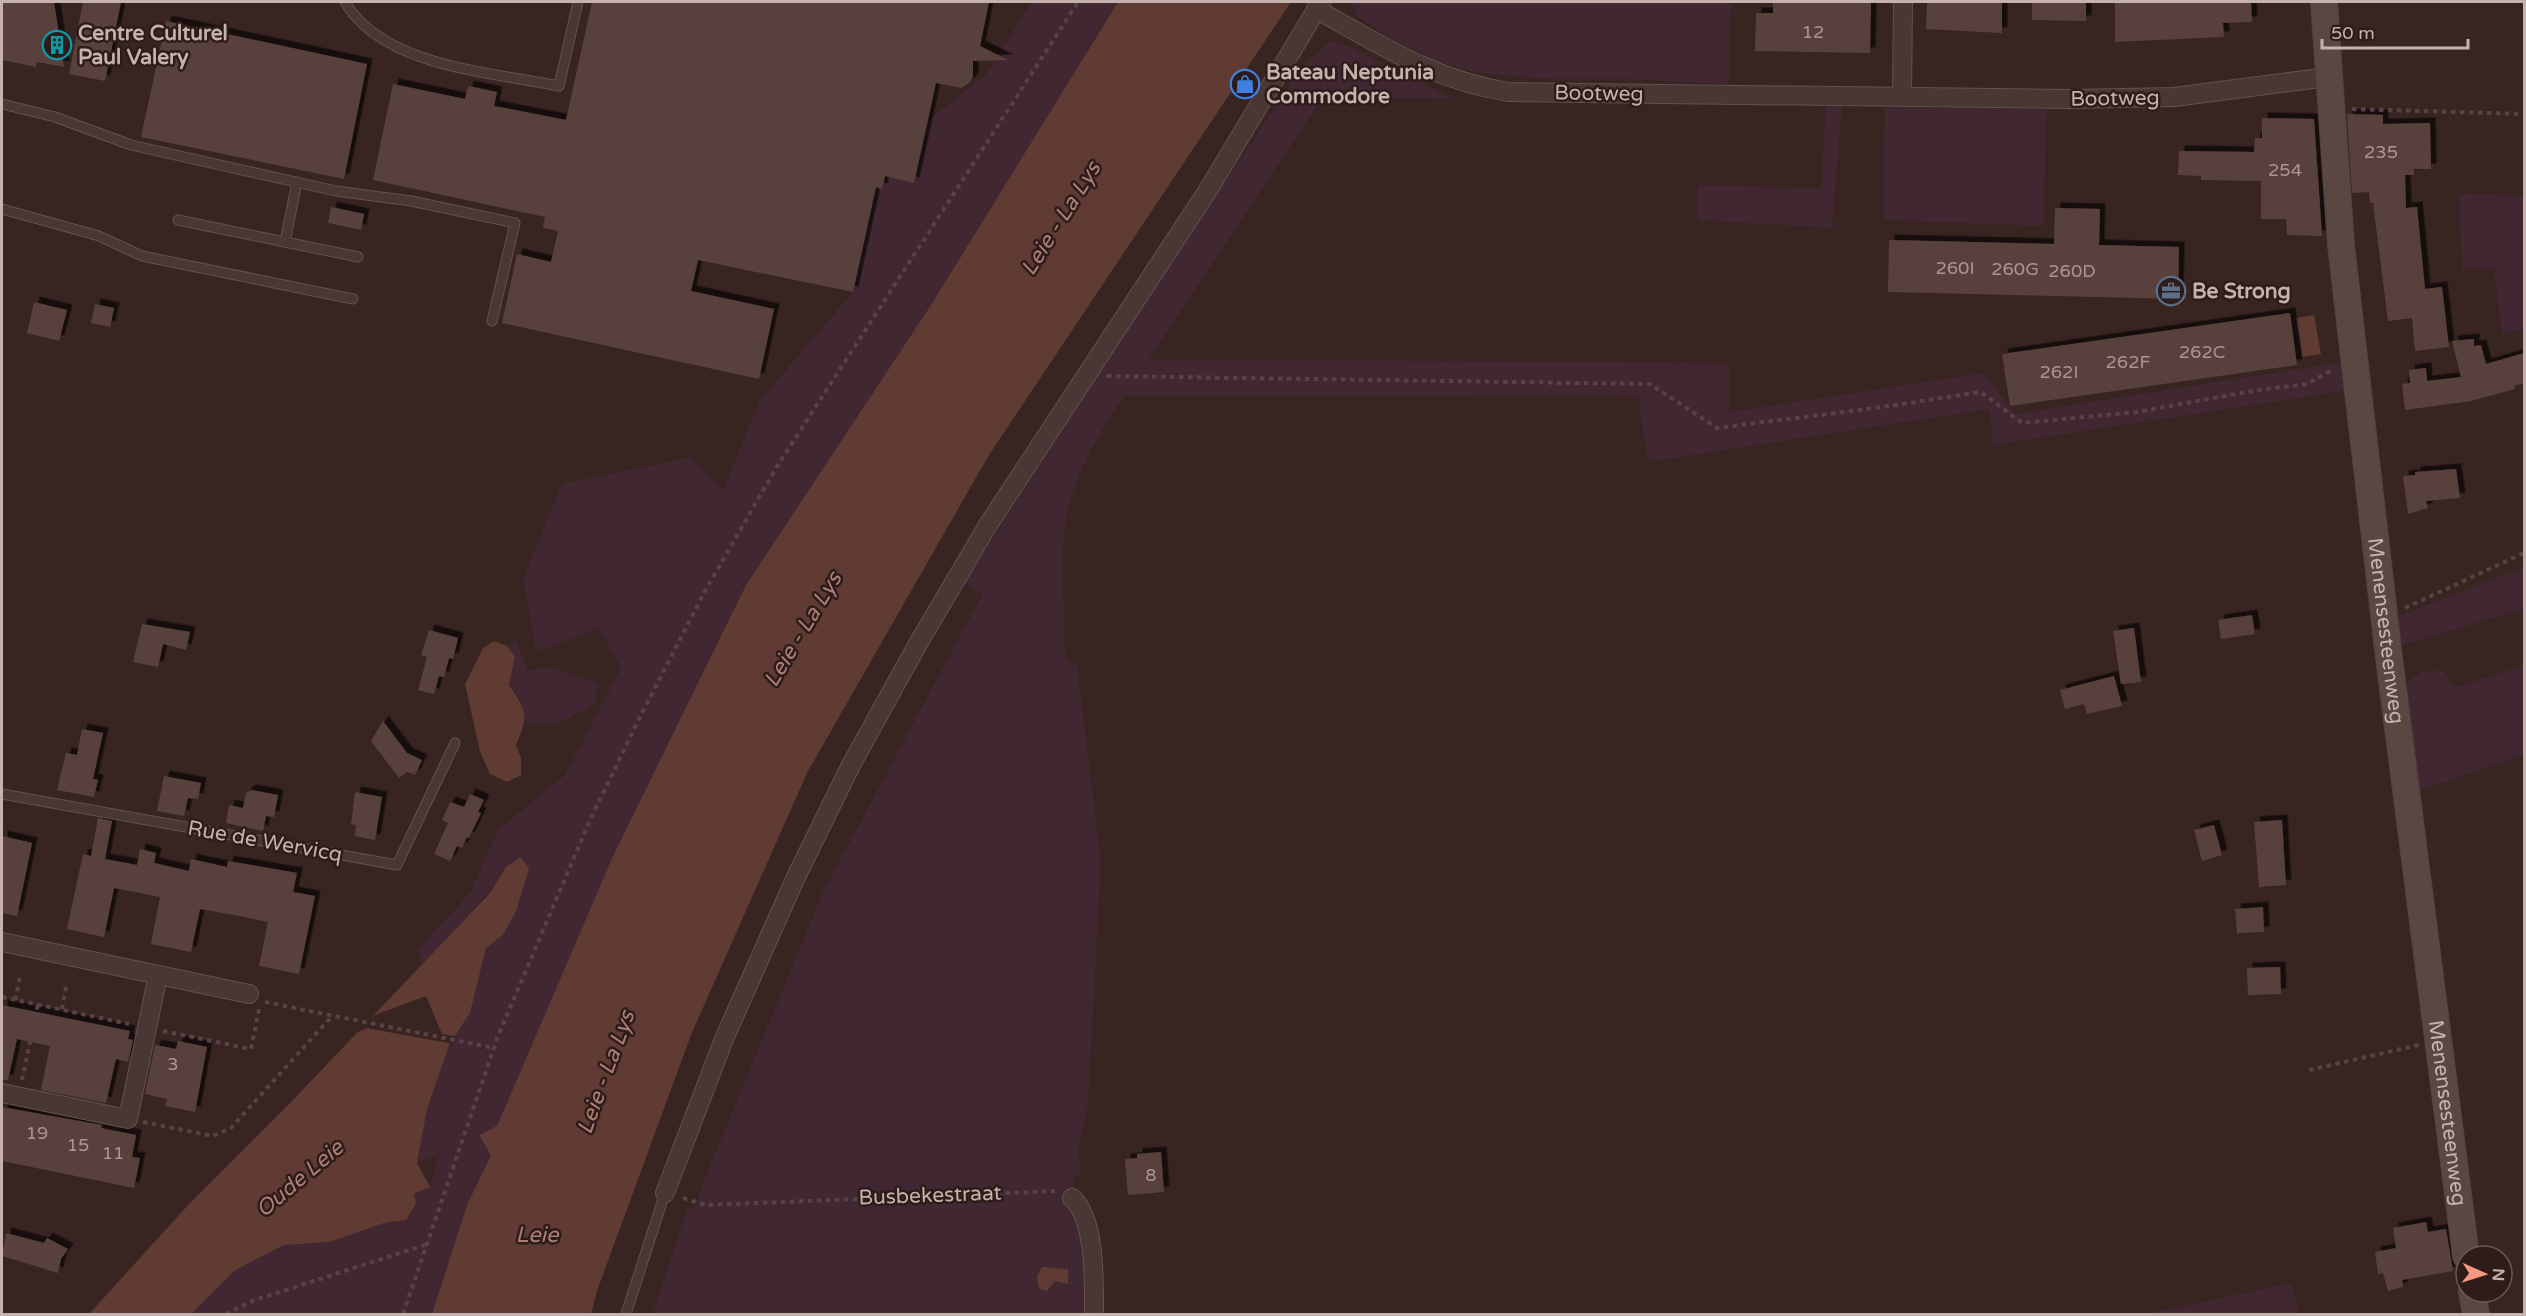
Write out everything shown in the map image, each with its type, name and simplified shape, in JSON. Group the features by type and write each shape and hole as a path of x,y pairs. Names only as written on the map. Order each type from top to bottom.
{"street":[{"path":"1902,96 1903,2"},
{"name":"Menensesteenweg","path":"2324,2 2341,245 2437,1041 2464,1244"},
{"path":"665,1193 724,1039 795,879 851,765 988,525 1210,186 1318,5"},
{"name":"Bootweg","path":"1318,5 1427,70 1472,86 1508,92 2071,99 2174,97 2328,76"},
{"path":"2,942 249,994"},
{"path":"10,1095 128,1119 158,975"},
{"path":"1072,1198 1080,1204 1087,1219 1094,1314"}],"lane":[{"path":"345,2 357,18 376,36 409,54 559,86 578,2"},
{"path":"2,104 55,117 131,145 336,191 421,203 515,223 492,321"},
{"path":"285,242 297,182"},
{"path":"2,209 99,236 142,256 353,299"},
{"path":"178,220 358,257"},
{"name":"Rue de Wervicq","path":"2,794 397,865 455,743"},
{"path":"626,1314 665,1193"}],"path":[{"path":"403,1314 494,1048 590,820 705,591 776,468 1078,2"},
{"path":"2330,108 2524,114"},
{"path":"1089,374 1125,377 1650,384 1717,428 1981,392 2022,423 2079,418 2137,412 2258,390 2307,384 2327,371 2355,363"},
{"path":"2385,617 2524,553"},
{"path":"15,1000 20,977"},
{"path":"62,1010 66,987"},
{"path":"2,997 251,1049 261,1000 494,1048"},
{"path":"10,1095 38,1005"},
{"path":"128,1119 213,1136 231,1128 332,1015"},
{"path":"2309,1070 2437,1041"},
{"name":"Busbekestraat","path":"665,1193 706,1204 1055,1190 1072,1198"},
{"path":"226,1314 255,1300 425,1245"}],"shaded area":[{"path":"1032,2 1118,2 931,305 746,585 613,856 497,1126 479,1135 491,1154 467,1205 432,1314 191,1314 234,1271 285,1245 330,1242 384,1223 406,1220 414,1194 430,1186 440,1153 417,1163 427,1109 450,1043 470,1013 486,948 503,935 506,867 477,905 423,964 418,949 470,893 498,830 565,775 621,668 599,628 536,652 523,578 562,484 691,457 723,490 760,400 853,292 876,187 882,189 885,176 914,182 928,121 985,75"},
{"path":"1351,2 1731,2 1729,85 1627,79 1550,79 1478,73 1436,61 1387,36 1358,17"},
{"path":"1331,41 1344,44 1454,99 1323,97 1149,359 1729,363 1730,412 1983,373 2015,414 2342,362 2345,391 1993,445 1990,409 1648,462 1638,397 1124,396 1099,435 1073,491 1066,523 1063,562 1065,658 1077,665 1101,861 1088,1105 1079,1145 1080,1176 1074,1174 1089,1314 653,1314 687,1208 696,1206 702,1185 823,892 983,593 964,584 1103,367 1303,65"},
{"path":"1826,105 1842,105 1832,228 1698,220 1698,185 1821,188"},
{"path":"1885,107 2046,109 2044,226 1883,220"},
{"path":"2459,194 2524,195 2524,329 2502,334 2494,269 2462,269"},
{"path":"2524,567 2524,609 2399,646 2394,618"},
{"path":"516,641 528,670 549,667 597,683 596,703 557,724 526,723 521,701 509,685 515,657 507,646"},
{"path":"2524,665 2524,755 2420,790 2406,686 2410,681 2422,672 2445,672 2454,688"},
{"path":"2291,1283 2299,1314 2146,1314"}],"water":[{"name":"Leie","path":"1118,2 1291,2 989,455 807,773 691,1035 597,1291 591,1314 432,1314 467,1205 491,1155 479,1135 497,1126 613,856 746,585 931,305"},
{"path":"2314,315 2321,354 2302,357 2296,318"},
{"path":"494,641 507,646 515,657 509,685 520,701 524,714 523,727 516,745 521,758 521,775 507,782 490,774 480,752 465,684 483,648"},
{"name":"Oude Leie","path":"521,857 529,869 516,911 503,935 486,948 470,1013 450,1043 427,1109 417,1163 430,1187 414,1194 416,1203 406,1220 384,1223 330,1242 284,1245 234,1271 191,1314 89,1314 189,1204 292,1101 489,894 506,867"},
{"path":"1042,1267 1068,1269 1068,1284 1055,1281 1047,1291 1039,1289 1037,1276"}],"pier":[{"path":"426,996 442,1034 458,1037 453,1044 367,1028 351,1035 367,1018"}],"building":[{"path":"2,2 54,2 64,67 37,62 36,67 2,60"},
{"path":"83,2 121,2 105,81 69,74"},
{"path":"592,2 989,2 980,46 1008,60 973,61 973,77 961,88 936,83 914,183 885,176 882,189 876,187 853,292 698,260 691,291 774,309 759,379 502,323 517,254 551,262 558,231 543,228 545,217 373,180 393,84 465,99 468,86 497,92 494,106 566,120"},
{"path":"1773,2 1871,2 1870,53 1755,51 1756,13 1773,13"},
{"path":"1927,2 2002,2 2002,33 1926,29"},
{"path":"2032,2 2086,2 2086,21 2032,20"},
{"path":"2115,2 2251,2 2252,22 2223,23 2224,37 2115,42"},
{"path":"166,21 367,64 344,179 141,137"},
{"path":"2347,114 2383,115 2383,124 2430,123 2431,169 2414,169 2414,175 2405,175 2406,208 2417,207 2425,289 2442,287 2449,347 2415,351 2412,318 2388,321 2373,203 2370,203 2369,192 2352,193"},
{"path":"2262,118 2314,119 2322,236 2287,235 2286,219 2261,219 2261,181 2201,180 2201,176 2178,175 2179,151 2254,152 2255,138 2262,138"},
{"path":"331,207 364,214 361,230 328,223"},
{"path":"2055,208 2100,209 2099,245 2179,247 2178,299 1888,292 1889,240 2054,244"},
{"path":"34,302 67,310 59,341 27,333"},
{"path":"95,304 114,308 110,327 91,323"},
{"path":"2290,313 2297,365 2010,406 2002,354"},
{"path":"2474,339 2474,346 2481,345 2486,364 2524,353 2524,383 2514,386 2515,389 2471,401 2405,410 2402,384 2410,383 2409,370 2426,368 2427,381 2461,377 2452,341"},
{"path":"2456,469 2460,498 2426,501 2428,508 2408,514 2403,476 2415,475 2415,472"},
{"path":"2252,615 2255,634 2221,639 2218,620"},
{"path":"142,624 190,632 186,650 163,644 158,667 133,662"},
{"path":"2134,628 2141,682 2121,684 2113,631"},
{"path":"429,630 458,638 453,659 449,658 444,677 439,676 434,694 418,690 427,657 421,655"},
{"path":"2114,676 2122,706 2087,714 2084,704 2065,709 2060,690"},
{"path":"383,721 407,753 422,760 415,775 407,772 399,778 371,741"},
{"path":"82,729 103,733 93,779 98,780 94,797 57,790 66,753 77,755"},
{"path":"164,776 201,783 198,799 188,798 184,816 157,811"},
{"path":"251,790 278,795 274,817 266,816 263,831 226,823 229,805 243,808 246,793"},
{"path":"355,792 382,797 375,840 355,836 356,825 351,824"},
{"path":"470,794 484,800 478,812 481,813 469,838 467,837 462,848 457,846 450,861 434,854 448,823 442,820 450,802 464,807"},
{"path":"98,818 112,821 105,859 137,865 140,849 156,853 154,863 189,871 191,859 227,867 228,861 297,873 293,892 315,896 299,974 259,966 268,922 234,915 200,909 191,952 151,944 160,897 114,888 104,937 67,929 83,854 91,856"},
{"path":"2282,820 2286,885 2259,887 2254,822"},
{"path":"2214,825 2222,855 2202,861 2194,830"},
{"path":"2,836 32,843 17,916 2,913"},
{"path":"2263,907 2264,932 2237,933 2235,909"},
{"path":"2280,967 2281,994 2248,995 2247,968"},
{"path":"2,1005 130,1031 128,1039 133,1040 128,1062 116,1059 106,1103 41,1090 50,1046 17,1039 8,1080 2,1080"},
{"path":"178,1041 207,1047 195,1112 165,1106 167,1099 145,1094 155,1045 176,1049"},
{"path":"2,1107 102,1125 101,1128 136,1135 132,1157 140,1158 134,1188 2,1161"},
{"path":"1161,1152 1164,1192 1128,1195 1125,1159 1137,1158 1137,1154"},
{"path":"2426,1222 2428,1232 2446,1229 2453,1271 2402,1280 2403,1287 2388,1291 2383,1273 2378,1274 2375,1252 2396,1248 2393,1228"},
{"path":"6,1233 44,1243 47,1238 68,1249 61,1259 58,1273 2,1256"}],"place":[{"name":"Centre Culturel Paul Valery","path":"57,45"},
{"name":"Bateau Neptunia Commodore","path":"1245,84"},
{"name":"Be Strong","path":"2171,291"}],"water label":[{"name":"Leie - La Lys","path":"1060,218"},
{"name":"Leie - La Lys","path":"802,629"},
{"name":"Leie - La Lys","path":"605,1072"}]}
